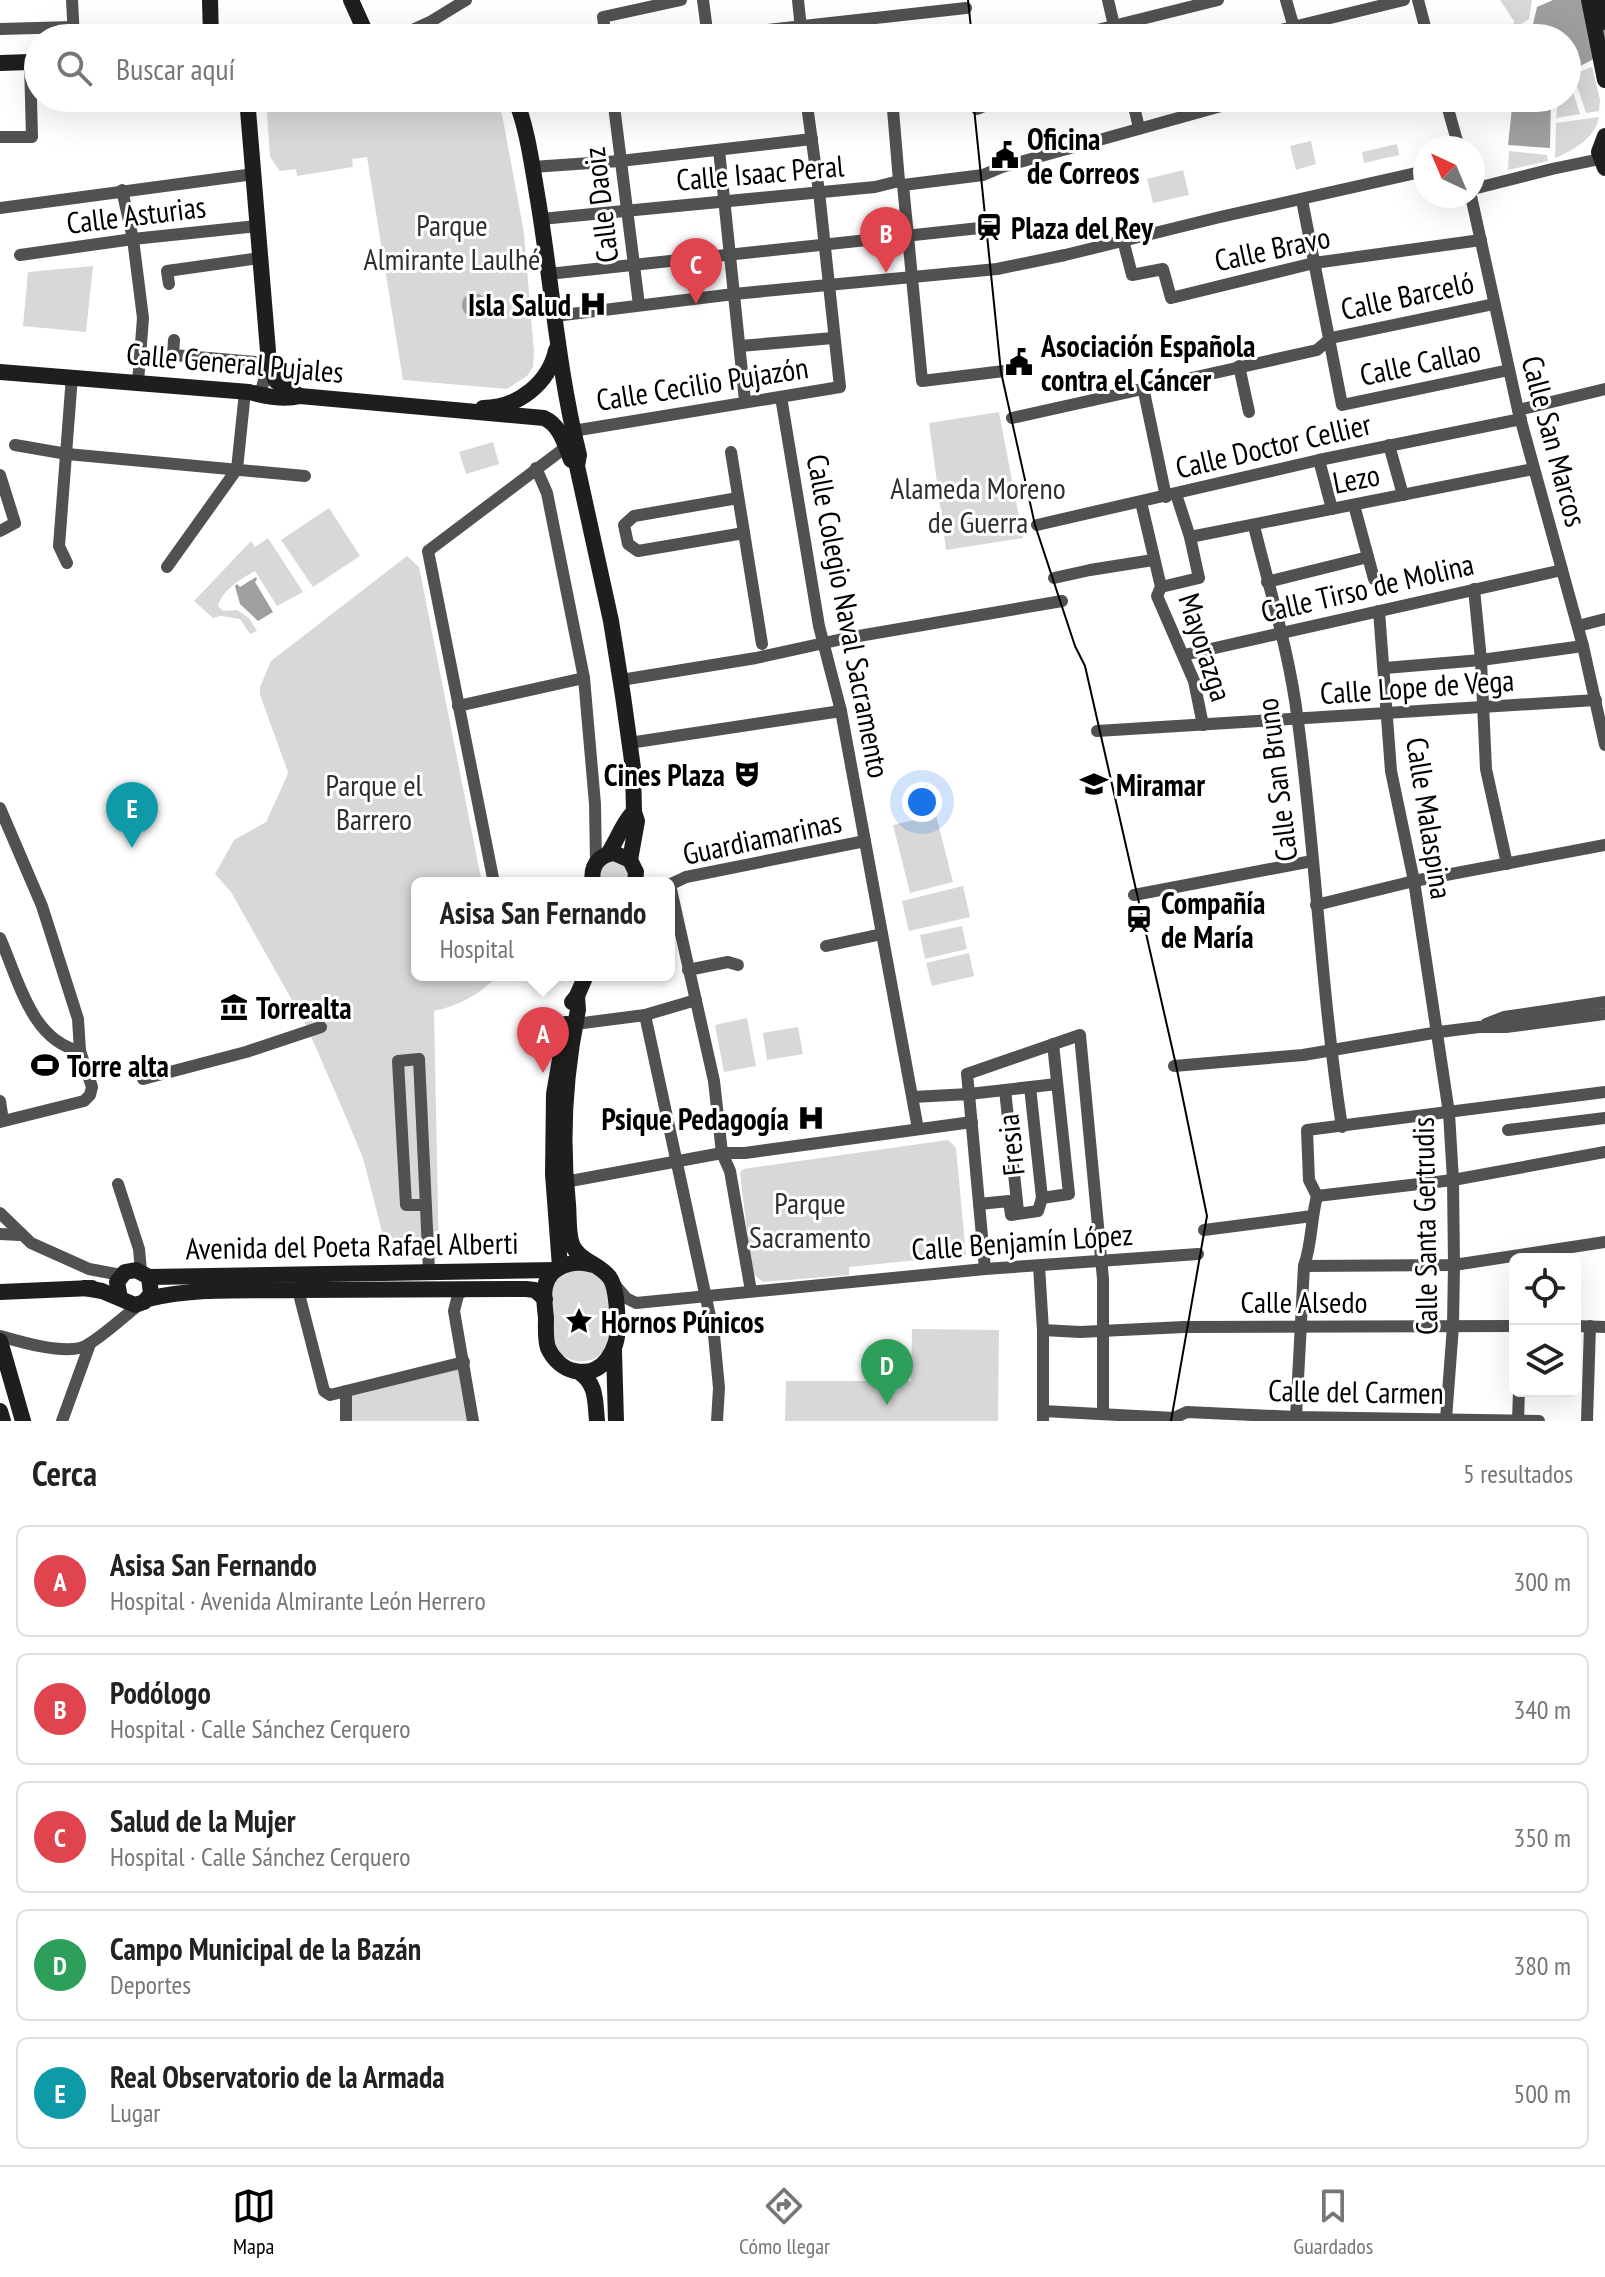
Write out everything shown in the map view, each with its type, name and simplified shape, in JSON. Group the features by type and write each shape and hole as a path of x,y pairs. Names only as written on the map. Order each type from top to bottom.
{"street":[{"path":"72,0 73,24"},
{"path":"210,0 211,24"},
{"path":"351,0 361,24"},
{"path":"424,24 466,0"},
{"path":"604,24 603,17 681,0"},
{"path":"703,0 706,24"},
{"path":"798,0 801,24"},
{"path":"1108,0 1113,24"},
{"path":"1135,24 1181,5 1218,0"},
{"path":"1286,0 1294,24"},
{"path":"1323,24 1404,0"},
{"path":"1418,0 1424,24"},
{"path":"1589,0 1605,80"},
{"path":"1600,0 1605,22"},
{"path":"857,24 966,8"},
{"path":"0,29 24,30"},
{"path":"0,63 24,64"},
{"path":"0,137 32,137 33,112"},
{"path":"248,112 269,363 276,381 300,396"},
{"path":"521,112 541,219 561,378 579,455 577,466 621,680 637,821 630,860"},
{"name":"Calle Daoiz","path":"615,112 639,305"},
{"path":"740,346 833,338 808,112"},
{"path":"893,112 922,381 1004,371"},
{"path":"1135,112 1139,128"},
{"name":"Calle Isaac Peral","path":"541,219 983,175 1198,112"},
{"path":"1449,112 1456,136"},
{"path":"1485,186 1552,169 1603,164 1600,148 1605,136"},
{"path":"532,167 620,161 812,139"},
{"path":"719,150 745,401"},
{"path":"0,208 254,174"},
{"path":"555,316 734,294 997,269 1413,174"},
{"path":"122,190 133,239 143,318 138,382"},
{"path":"1302,200 1331,338"},
{"name":"Calle San Marcos","path":"1474,208 1519,414 1578,626 1605,743"},
{"name":"Calle Asturias","path":"20,255 257,226"},
{"path":"548,274 989,227"},
{"name":"Calle Bravo","path":"1123,240 1132,275 1163,269 1171,298 1314,263 1481,240"},
{"path":"169,284 167,271 260,258"},
{"name":"Calle Barceló","path":"1012,418 1317,350 1331,338 1494,304"},
{"name":"Calle Cecilio Pujazón","path":"573,431 840,387 833,338"},
{"name":"Calle Callao","path":"1331,338 1342,405 1509,370"},
{"path":"174,340 173,355 269,363"},
{"path":"466,410 497,407 533,389 552,366 558,342"},
{"path":"167,567 237,469 247,392 261,391 269,363"},
{"path":"1239,366 1249,412"},
{"name":"Calle General Pujales","path":"0,372 466,410"},
{"path":"67,563 59,546 72,376"},
{"path":"1143,387 1171,496 1190,537 1199,578 1161,587"},
{"name":"Calle Doctor Cellier","path":"1037,525 1519,414 1605,389"},
{"name":"Calle Colegio Naval Sacramento","path":"781,397 819,626 841,711 918,1129"},
{"path":"466,410 476,414 548,420 556,427 571,460 577,466"},
{"path":"15,445 67,454 305,476"},
{"path":"1389,445 1403,495"},
{"path":"493,877 428,551 566,447"},
{"path":"731,452 762,644"},
{"path":"1319,460 1332,509"},
{"path":"536,468 547,493 584,678 602,858"},
{"name":"Lezo","path":"1190,537 1533,469"},
{"path":"0,475 15,523 0,531"},
{"path":"738,498 634,516 624,525 628,544 638,551 744,533"},
{"name":"Mayorazga","path":"1141,502 1161,587 1157,596 1194,681 1203,725"},
{"path":"1354,505 1374,579"},
{"name":"Calle San Bruno","path":"1254,526 1282,634 1298,720 1330,1050 1342,1127"},
{"path":"1267,582 1368,557"},
{"path":"1054,578 1153,560"},
{"name":"Calle Tirso de Molina","path":"1184,655 1562,570"},
{"path":"1474,589 1486,769 1507,864"},
{"path":"621,680 1062,601"},
{"name":"Calle Malaspina","path":"1379,611 1391,771 1414,881 1439,1032"},
{"path":"1578,626 1605,619"},
{"path":"1385,668 1481,660 1583,646"},
{"path":"458,706 584,678"},
{"name":"Calle Lope de Vega","path":"1097,731 1596,700"},
{"path":"629,743 841,711"},
{"path":"0,808 42,906 78,1019 80,1051 92,1087 90,1095 80,1102 1,1121"},
{"path":"592,877 602,858 621,834 627,818 634,812"},
{"name":"Guardiamarinas","path":"675,882 686,877 865,841"},
{"path":"1316,905 1414,881 1605,845"},
{"path":"602,858 620,854 630,860 637,877"},
{"path":"1134,895 1312,861"},
{"path":"675,912 714,1081 722,1153 730,1171 751,1291"},
{"path":"826,946 882,934"},
{"path":"0,938 37,1022 65,1048 80,1051"},
{"path":"688,970 728,962 738,965"},
{"path":"558,1268 553,1174 554,1094 560,1047 570,1006 583,981"},
{"path":"577,996 566,1098 565,1182 571,1243 579,1254 604,1271 618,1290 636,1303 624,1314 618,1326"},
{"path":"575,1024 645,1015 696,1000"},
{"path":"1479,1027 1504,1017 1605,1002"},
{"path":"1174,1066 1303,1055 1439,1032 1605,1014"},
{"path":"645,1015 707,1296 718,1369 717,1421"},
{"path":"143,1079 246,1052 321,1027"},
{"name":"Calle Santa Gertrudis","path":"1439,1032 1453,1180 1453,1326 1446,1419"},
{"path":"985,1269 967,1074 1080,1035 1101,1262 1103,1414"},
{"path":"979,1204 1009,1201 1011,1215 1038,1211 1042,1198 1069,1194 1053,1044"},
{"path":"425,1205 406,1205 398,1061 419,1059 429,1271"},
{"path":"913,1097 1057,1084"},
{"name":"Fresia","path":"1030,1087 1042,1198"},
{"path":"1005,1090 1019,1214"},
{"path":"1296,1417 1304,1266 1310,1248 1317,1196 1309,1180 1307,1130 1605,1092"},
{"path":"1584,1095 1587,1120"},
{"path":"0,1101 4,1113 1,1121"},
{"path":"1508,1130 1605,1118"},
{"path":"565,1182 722,1153 745,1153 972,1122"},
{"path":"1065,1153 1089,1149"},
{"path":"1317,1196 1453,1180 1605,1152"},
{"path":"23,1421 0,1339 80,1348 90,1344 144,1302 152,1289 118,1184"},
{"path":"0,1213 20,1235 55,1256 100,1272 119,1285 129,1305 144,1302"},
{"path":"1204,1230 1312,1216"},
{"path":"0,1234 20,1235"},
{"path":"1304,1266 1454,1265 1605,1242"},
{"name":"Calle Benjamín López","path":"636,1303 985,1269 1198,1254"},
{"path":"593,1265 579,1261 558,1268 545,1284 545,1299 547,1346 564,1367 579,1372 591,1382 597,1421"},
{"path":"1039,1266 1043,1416"},
{"name":"Avenida del Poeta Rafael Alberti","path":"145,1274 558,1268"},
{"path":"0,1292 119,1285 130,1270 145,1274"},
{"path":"612,1280 618,1326 613,1383 616,1421"},
{"path":"466,1289 458,1295 454,1311 473,1421"},
{"path":"298,1290 324,1391 330,1395 464,1362"},
{"name":"Avenida del Poeta Rafael Alberti","path":"144,1302 184,1293 298,1290 535,1290 545,1299"},
{"name":"Calle Alsedo","path":"1043,1330 1509,1326"},
{"path":"1581,1326 1605,1327"},
{"path":"1587,1421 1590,1326"},
{"path":"62,1421 90,1344"},
{"path":"579,1372 603,1365 615,1347"},
{"path":"346,1391 346,1421"},
{"path":"1514,1421 1518,1397"},
{"path":"0,1411 3,1421"},
{"name":"Calle del Carmen","path":"1043,1416 1103,1414 1174,1418 1187,1412 1539,1421"}],"green space":[{"path":"1500,0 1532,0 1529,19 1521,24 1514,24"},
{"path":"1592,67 1600,100 1599,111 1586,113 1581,98 1581,71"},
{"name":"Parque Almirante Laulhé","path":"267,112 501,112 524,233 534,352 533,367 527,376 507,389 403,380 367,157 352,159 353,167 297,176 296,169 280,171 270,157"},
{"path":"1557,112 1580,114 1556,118"},
{"path":"1599,117 1588,137 1555,158 1556,123"},
{"path":"1311,141 1316,164 1296,170 1290,146"},
{"path":"1397,144 1399,155 1364,163 1362,152"},
{"path":"1509,151 1547,155 1548,161 1508,170"},
{"path":"1183,170 1189,195 1153,203 1147,179"},
{"path":"93,266 86,332 23,326 28,272"},
{"name":"Alameda Moreno de Guerra","path":"999,412 1023,538 946,550 929,423"},
{"path":"493,442 499,464 466,474 459,452"},
{"path":"329,508 360,556 313,587 281,540"},
{"path":"268,538 303,592 277,606 255,571 233,586 218,606 223,611 237,610 249,618 257,631 250,634 240,619 213,618 194,601 251,541 255,547"},
{"name":"Parque el Barrero","path":"407,556 419,567 481,877 411,877 411,981 492,981 469,998 434,1011 439,1258 389,1259 363,1158 306,1025 231,892 215,874 234,840 266,822 287,776 260,695 260,687 271,661"},
{"path":"936,815 953,882 910,893 893,825"},
{"path":"613,859 628,867 628,877 599,877 600,867"},
{"path":"963,886 970,917 909,931 902,901"},
{"path":"962,926 967,949 925,959 920,935"},
{"path":"969,953 974,976 932,986 926,963"},
{"path":"747,1018 756,1066 724,1072 715,1025"},
{"path":"798,1027 803,1054 767,1060 763,1033"},
{"name":"Parque Sacramento","path":"948,1140 956,1148 966,1255 849,1267 849,1275 763,1282 752,1273 740,1173 743,1169"},
{"path":"593,1267 607,1287 610,1335 601,1354 587,1361 572,1360 553,1344 552,1290 560,1270"},
{"path":"912,1329 999,1330 998,1421 785,1421 786,1381 911,1381"},
{"path":"463,1367 471,1421 350,1421 351,1395"}],"shaded area":[{"path":"1553,0 1605,0 1605,53 1581,66 1581,24 1533,24 1537,7"},
{"path":"1512,112 1551,112 1550,148 1508,145"},
{"path":"474,293 483,296 486,305 483,314 474,317 465,314 462,305 465,296"},
{"path":"256,577 255,582 273,612 258,621 240,604 235,586 240,587"}],"tram line":[{"path":"968,0 971,24"},
{"path":"974,112 1001,372 1035,525 1075,646 1085,666 1176,1065 1207,1216 1171,1421"}],"place":[{"name":"Oficina de Correos","path":"1005,155"},
{"name":"Plaza del Rey","path":"989,227"},
{"name":"Podólogo","path":"886,273"},
{"name":"Isla Salud","path":"593,304"},
{"name":"Salud de la Mujer","path":"696,304"},
{"name":"Asociación Española contra el Cáncer","path":"1019,362"},
{"name":"Cines Plaza","path":"747,774"},
{"name":"Miramar","path":"1094,784"},
{"name":"Real Observatorio de la Armada","path":"132,848"},
{"name":"Compañía de María","path":"1139,919"},
{"name":"Torrealta","path":"234,1007"},
{"name":"Torre alta","path":"45,1065"},
{"name":"Asisa San Fernando","path":"543,1073"},
{"name":"Psique Pedagogía","path":"811,1118"},
{"name":"Hornos Púnicos","path":"579,1321"},
{"name":"Campo Municipal de la Bazán","path":"887,1405"}]}
